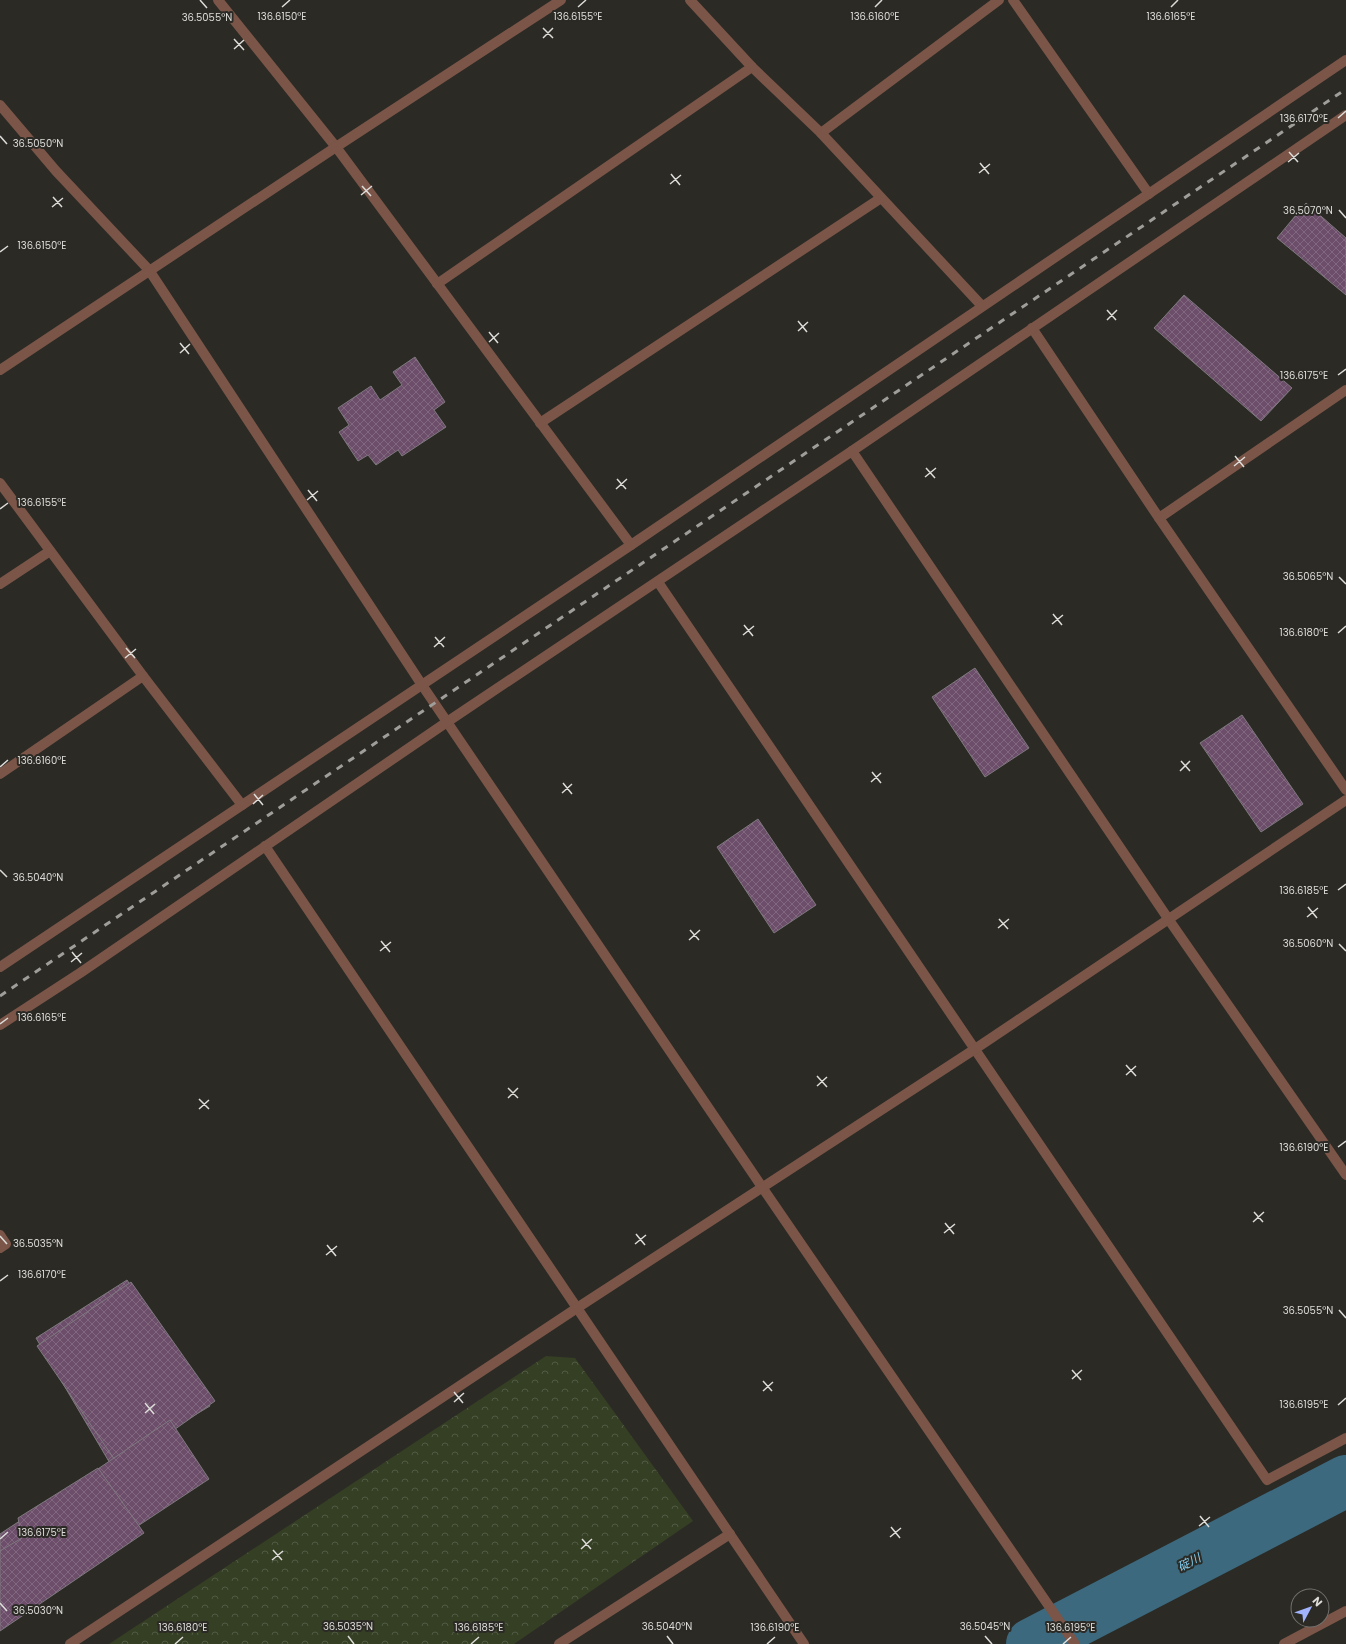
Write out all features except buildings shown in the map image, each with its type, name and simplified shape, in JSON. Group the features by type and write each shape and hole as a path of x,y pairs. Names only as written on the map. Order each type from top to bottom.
{"street":[{"path":"0,370 149,270 561,0"},
{"path":"690,0 752,67 821,133 982,306"},
{"path":"821,133 999,0"},
{"path":"1013,0 1149,194"},
{"path":"221,1 336,147 631,545"},
{"path":"0,967 631,545 1346,60"},
{"path":"437,284 752,67"},
{"path":"0,105 56,171 149,270 422,685 762,1187 1075,1644"},
{"path":"0,1025 80,973 447,722 658,582 1346,115"},
{"path":"540,423 881,198"},
{"path":"1032,328 1159,518 1346,790"},
{"path":"1159,518 1346,390"},
{"path":"852,451 1170,920 1346,1175"},
{"path":"0,483 143,676 242,805"},
{"path":"0,584 50,550"},
{"path":"658,582 1267,1480 1346,1438"},
{"path":"0,774 143,676"},
{"path":"70,1644 577,1308 975,1049 1170,920 1346,800"},
{"path":"265,846 804,1644"},
{"path":"0,1235 6,1244 0,1248"},
{"path":"559,1644 730,1534"},
{"path":"1284,1644 1346,1611"}],"green space":[{"path":"546,1356 575,1358 693,1521 514,1644 109,1644"}],"waterway":[{"name":"碇川","path":"1032,1644 1346,1481"}],"railway":[{"path":"0,996 1346,89"}]}
